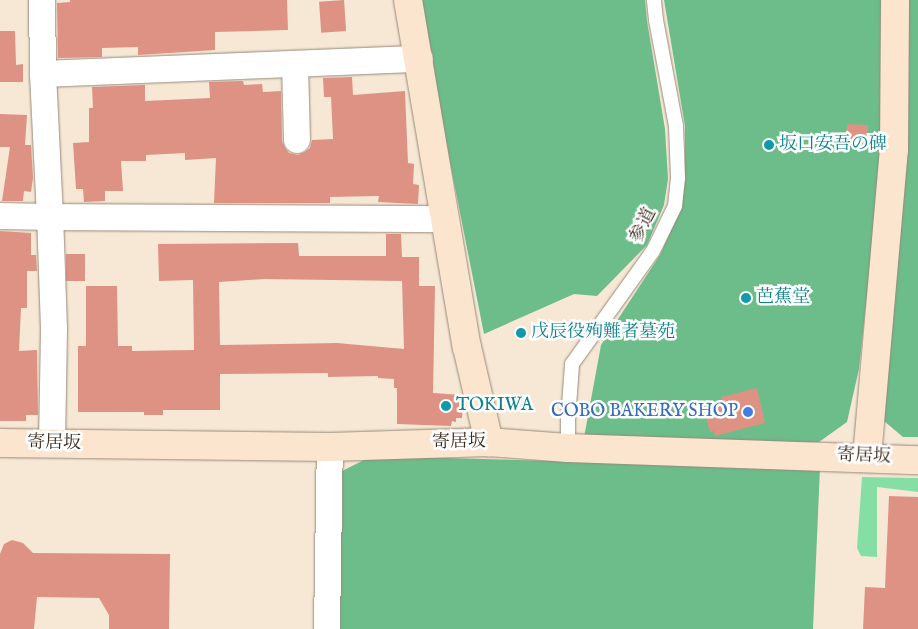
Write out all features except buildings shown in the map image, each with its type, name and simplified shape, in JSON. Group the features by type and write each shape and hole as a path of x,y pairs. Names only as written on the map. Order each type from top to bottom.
{"street":[{"path":"42,0 43,74 54,329 52,444"},
{"path":"408,0 420,59 444,219 467,347 489,442"},
{"path":"867,457 894,150 895,0"},
{"path":"43,74 420,59"},
{"path":"295,64 297,140"},
{"path":"0,216 50,218 444,219"},
{"name":"寄居坂","path":"0,443 330,447 489,442 568,448 918,460"},
{"path":"327,629 330,447"}],"lane":[{"name":"参道","path":"568,448 572,364 653,251 675,206 678,178 676,126 654,0"}],"green space":[{"path":"418,0 645,0 665,129 668,179 664,205 647,245 597,296 574,294 484,334"},
{"path":"664,0 885,0 883,148 859,369 847,422 819,442 583,443 601,345 660,255 682,206 685,179 685,126"},
{"path":"904,0 918,0 918,437 903,437 884,421"},
{"path":"372,456 820,468 813,629 339,629 342,471"},
{"path":"862,477 918,478 918,492 877,487 877,557 861,556 857,548"}],"place":[{"name":"坂口安吾の碑","path":"769,145"},
{"name":"芭蕉堂","path":"746,298"},
{"name":"戊辰役殉難者墓苑","path":"521,333"},
{"name":"TOKIWA","path":"446,406"},
{"name":"COBO BAKERY SHOP","path":"748,412"}]}
